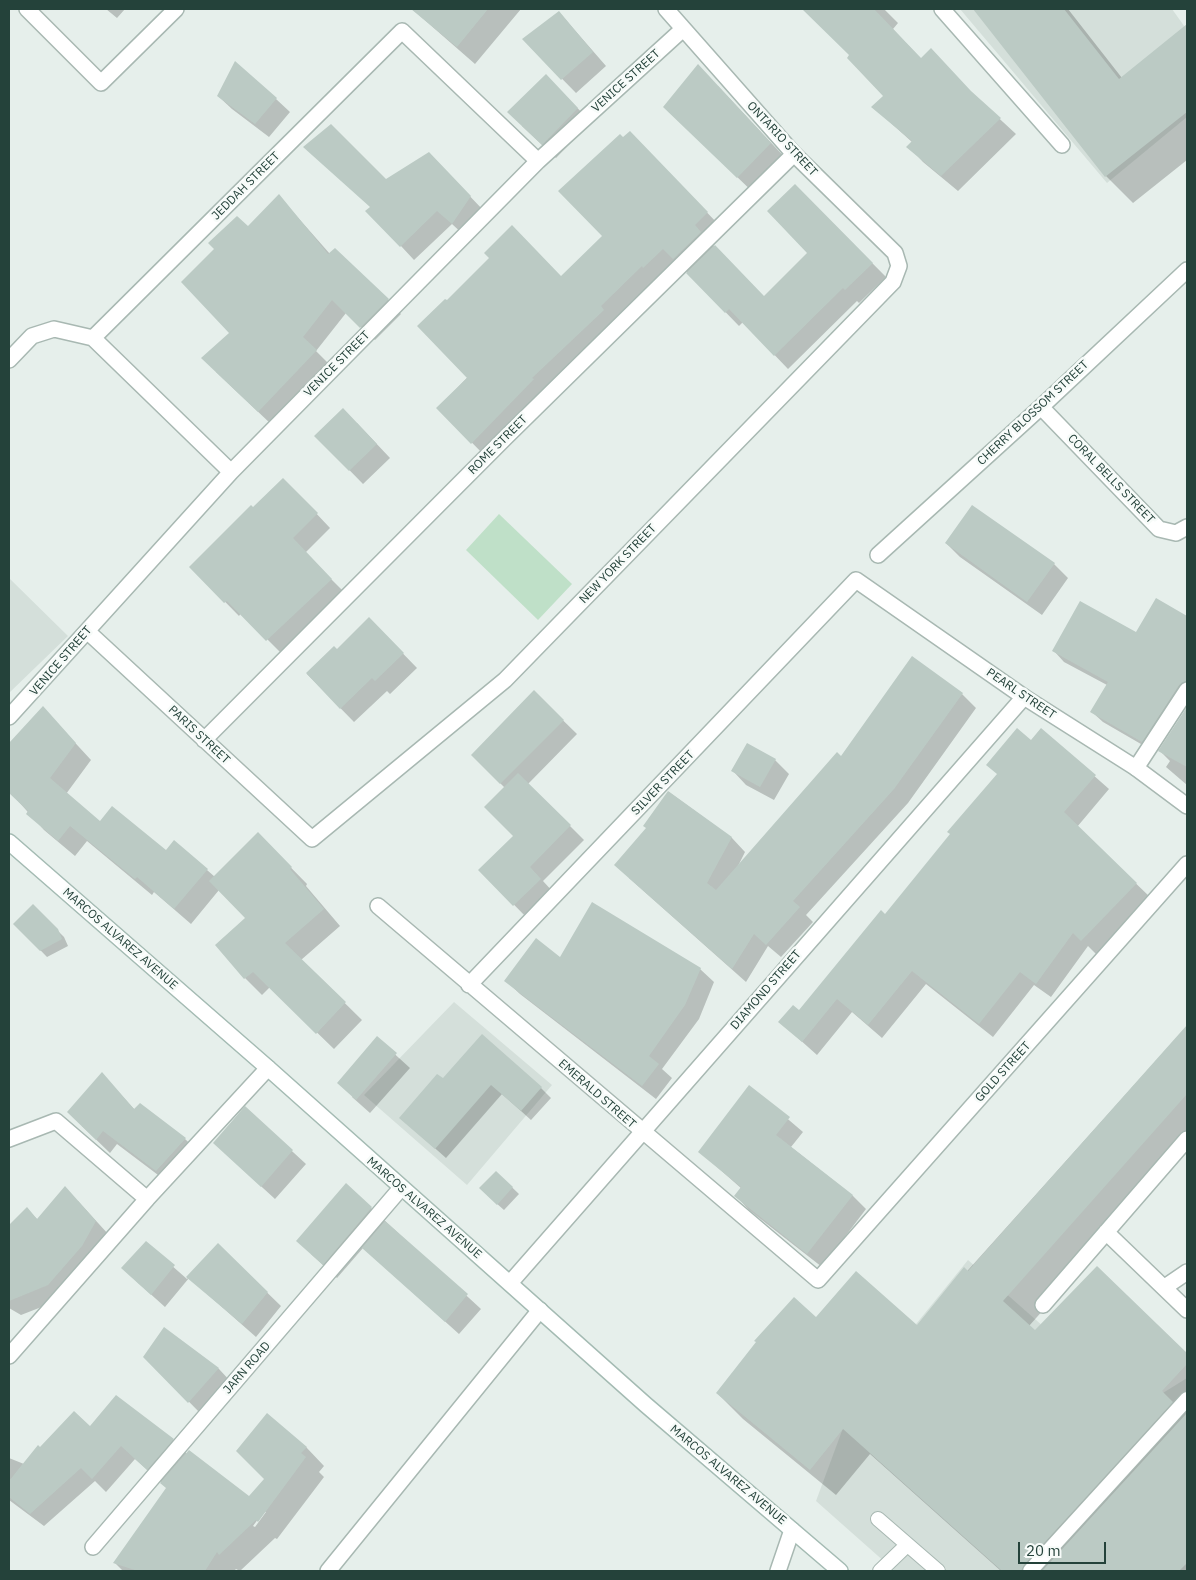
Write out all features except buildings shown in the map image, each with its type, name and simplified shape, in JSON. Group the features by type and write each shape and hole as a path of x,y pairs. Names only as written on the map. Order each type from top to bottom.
{"street":[{"path":"32,10 102,83 176,9"},
{"name":"ONTARIO STREET","path":"666,9 794,154 896,253 899,266"},
{"path":"942,9 1062,145"},
{"name":"VENICE STREET","path":"9,717 230,472 538,161 683,29"},
{"name":"JEDDAH STREET","path":"93,338 402,31 538,161"},
{"name":"ROME STREET","path":"204,740 512,431 794,154"},
{"name":"NEW YORK STREET","path":"312,839 505,680 893,282 899,266"},
{"name":"CHERRY BLOSSOM STREET","path":"878,554 1041,408 1187,270"},
{"path":"9,360 32,336 54,329 93,338 230,472"},
{"name":"CORAL BELLS STREET","path":"1041,408 1160,529 1176,533 1187,527"},
{"name":"PEARL STREET","path":"856,580 1024,697 1136,768 1187,806"},
{"name":"SILVER STREET","path":"469,985 856,580"},
{"name":"PARIS STREET","path":"87,631 312,839"},
{"path":"1136,768 1187,690"},
{"name":"DIAMOND STREET","path":"510,1283 1024,697"},
{"name":"MARCOS ALVAREZ AVENUE","path":"9,842 268,1068 646,1405 840,1571"},
{"name":"GOLD STREET","path":"818,1280 1187,864"},
{"name":"EMERALD STREET","path":"378,906 641,1132 818,1280"},
{"path":"9,1356 147,1199 268,1068"},
{"path":"9,1139 56,1120 147,1199"},
{"path":"1043,1304 1187,1139"},
{"name":"JARN ROAD","path":"93,1547 401,1188"},
{"path":"1106,1232 1166,1287 1187,1310"},
{"path":"1166,1287 1187,1272"},
{"path":"328,1571 540,1310"},
{"path":"778,1571 792,1530"}],"lane":[{"path":"1030,1571 1187,1399"},
{"path":"878,1519 938,1571"},
{"path":"880,1571 907,1545"}],"shaded area":[{"path":"960,9 1172,9 1187,30 1187,117 1107,183"},
{"path":"9,578 68,636 9,693"},
{"path":"454,1002 552,1085 467,1185 364,1095"},
{"path":"968,1260 1137,1409 1187,1378 1187,1571 895,1571 816,1501 843,1428 882,1366"}],"green space":[{"path":"499,514 572,584 538,620 466,550"}]}
